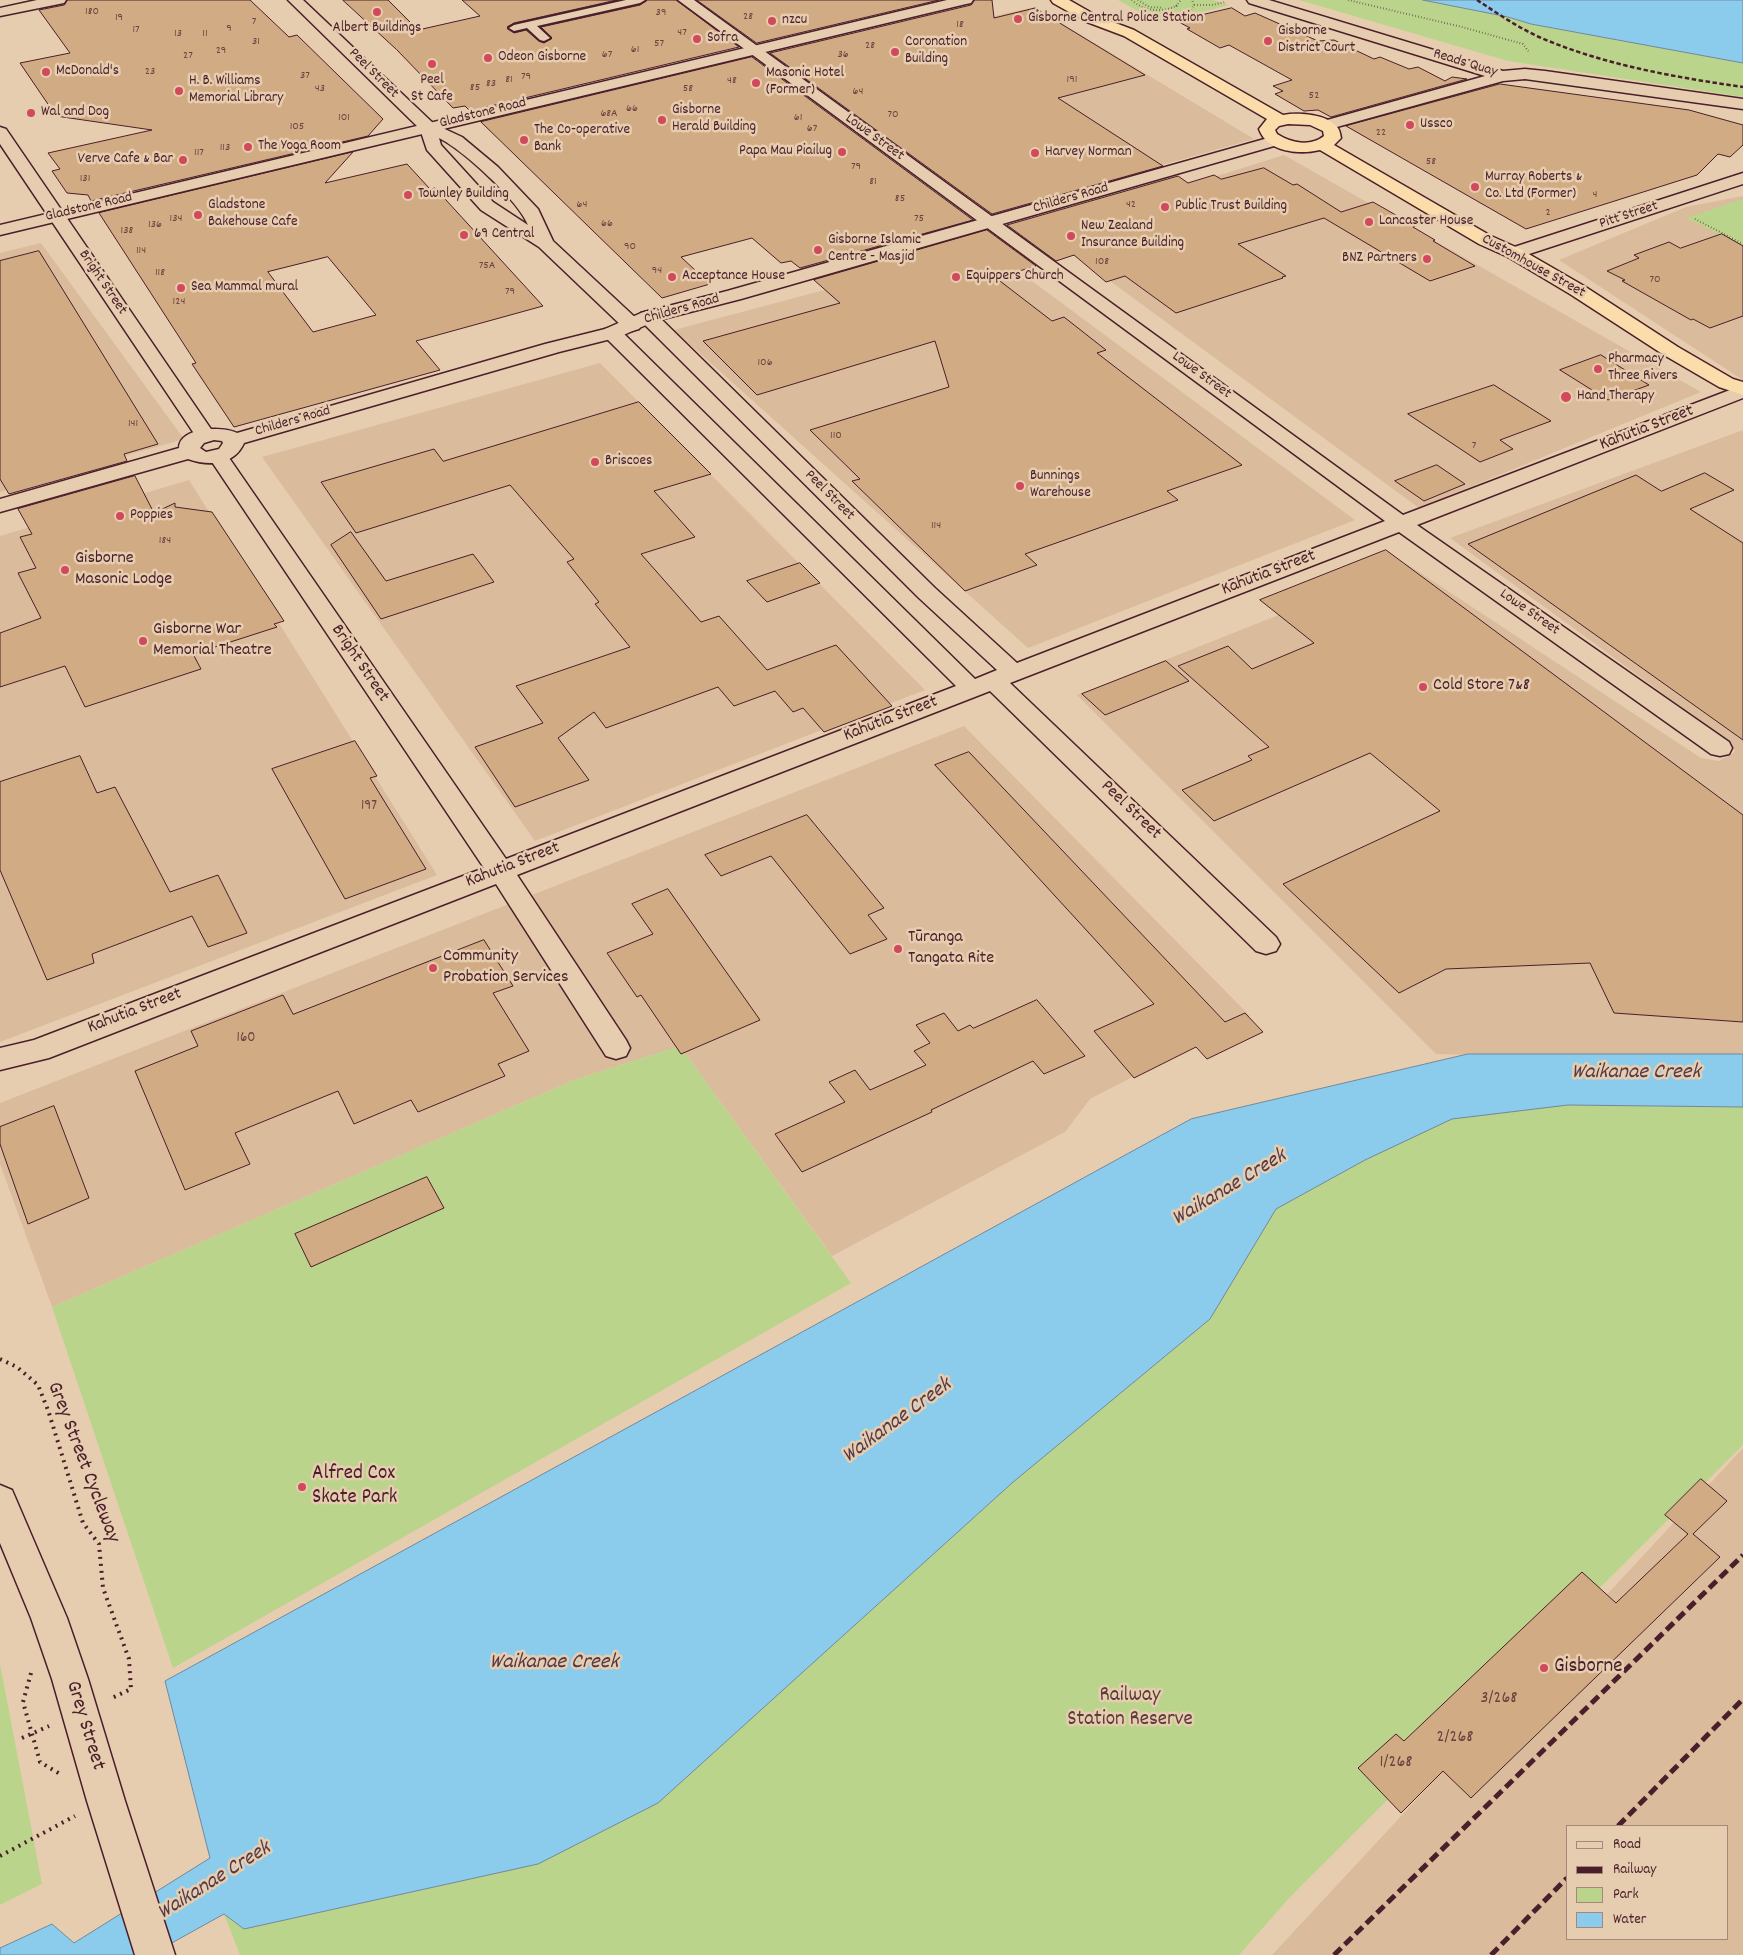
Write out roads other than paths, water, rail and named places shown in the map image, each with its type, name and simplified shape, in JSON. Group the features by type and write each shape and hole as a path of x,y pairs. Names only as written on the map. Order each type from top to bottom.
{"highway":[{"path":"1058,0 1092,19 1129,33 1280,120"},
{"path":"1086,0 1110,14 1129,33"},
{"path":"1304,119 1326,125 1331,130 1333,138 1323,145 1299,147 1275,141 1270,137 1267,129 1280,120 1304,119"},
{"name":"Customhouse Street","path":"1323,145 1485,240 1514,253 1577,290 1671,351 1743,390"}],"street":[{"path":"0,12 59,0"},
{"name":"Peel Street","path":"295,0 428,127 456,140 492,171 532,214 545,243"},
{"name":"Lowe Street","path":"685,0 1401,523 1720,748"},
{"name":"Gladstone Road","path":"0,230 966,0"},
{"name":"Reads Quay","path":"1254,0 1502,76 1525,74 1545,76 1743,104"},
{"path":"1326,125 1502,76"},
{"name":"Peel Street","path":"428,127 433,146 487,206 545,243 640,321 927,593 992,680"},
{"name":"Bright Street","path":"0,132 205,435"},
{"name":"Childers Road","path":"225,448 543,351 612,333 640,321 1275,141"},
{"name":"Pitt Street","path":"1514,253 1743,178"},
{"name":"Peel Street","path":"612,333 1017,702 1266,944"},
{"name":"Kahutia Street","path":"0,1071 39,1050 1743,390"},
{"path":"0,506 189,452 200,457 225,448 222,434 205,435 191,442 188,447 189,452"},
{"name":"Bright Street","path":"225,448 488,855 501,871 616,1048"},
{"name":"Kahutia Street","path":"0,1059 39,1050"},
{"name":"Grey Street","path":"0,1501 49,1618 67,1670 155,1955"}],"lane":[{"path":"514,28 640,0"},
{"path":"530,25 544,38"}],"water":[{"path":"1423,0 1743,0 1743,63 1531,24 1508,17"},
{"name":"Waikanae Creek","path":"1468,1054 1743,1054 1743,1107 1568,1105 1452,1119 1365,1160 1276,1209 1210,1319 1012,1483 658,1803 538,1864 244,1929 224,1914 150,1955 0,1955 0,1948 52,1924 74,1943 210,1858 165,1681 1191,1119"}],"railway":[{"path":"1477,0 1531,33 1564,47 1640,69 1743,87"},
{"path":"1334,1955 1743,1555"},
{"path":"1619,1825 1743,1699"},
{"path":"1491,1955 1566,1879"}],"place":[{"name":"Albert Buildings","path":"377,12"},
{"name":"Gisborne Central Police Station","path":"1018,19"},
{"name":"nzcu","path":"772,21"},
{"name":"Sofra","path":"697,39"},
{"name":"Gisborne District Court","path":"1268,41"},
{"name":"Coronation Building","path":"895,52"},
{"name":"Odeon Gisborne","path":"488,58"},
{"name":"Peel St Cafe","path":"432,64"},
{"name":"McDonald's","path":"46,72"},
{"name":"Masonic Hotel (Former)","path":"756,83"},
{"name":"H. B. Williams Memorial Library","path":"179,91"},
{"name":"Wal and Dog","path":"31,113"},
{"name":"Gisborne Herald Building","path":"662,120"},
{"name":"Ussco","path":"1410,125"},
{"name":"The Co-operative Bank","path":"524,140"},
{"name":"The Yoga Room","path":"248,147"},
{"name":"Papa Mau Piailug","path":"842,152"},
{"name":"Harvey Norman","path":"1035,153"},
{"name":"Verve Cafe & Bar","path":"183,160"},
{"name":"Murray Roberts & Co. Ltd (Former)","path":"1475,187"},
{"name":"Townley Building","path":"408,195"},
{"name":"Public Trust Building","path":"1165,207"},
{"name":"Gladstone Bakehouse Cafe","path":"198,215"},
{"name":"Lancaster House","path":"1369,222"},
{"name":"69 Central","path":"464,235"},
{"name":"New Zealand Insurance Building","path":"1071,236"},
{"name":"Gisborne Islamic Centre - Masjid","path":"818,250"},
{"name":"BNZ Partners","path":"1427,259"},
{"name":"Acceptance House","path":"672,277"},
{"name":"Equippers Church","path":"956,277"},
{"name":"Sea Mammal mural","path":"181,288"},
{"name":"Pharmacy Three Rivers","path":"1598,369"},
{"name":"Hand Therapy","path":"1566,397"},
{"name":"Briscoes","path":"595,462"},
{"name":"Bunnings Warehouse","path":"1020,486"},
{"name":"Poppies","path":"120,516"},
{"name":"Gisborne Masonic Lodge","path":"65,570"},
{"name":"Gisborne War Memorial Theatre","path":"143,641"},
{"name":"Cold Store 7&8","path":"1423,687"},
{"name":"Tūranga Tangata Rite","path":"898,949"},
{"name":"Community Probation Services","path":"433,968"},
{"name":"Alfred Cox Skate Park","path":"302,1487"},
{"name":"Gisborne","path":"1544,1668"}],"park label":[{"name":"Railway Station Reserve","path":"1130,1709"}]}
